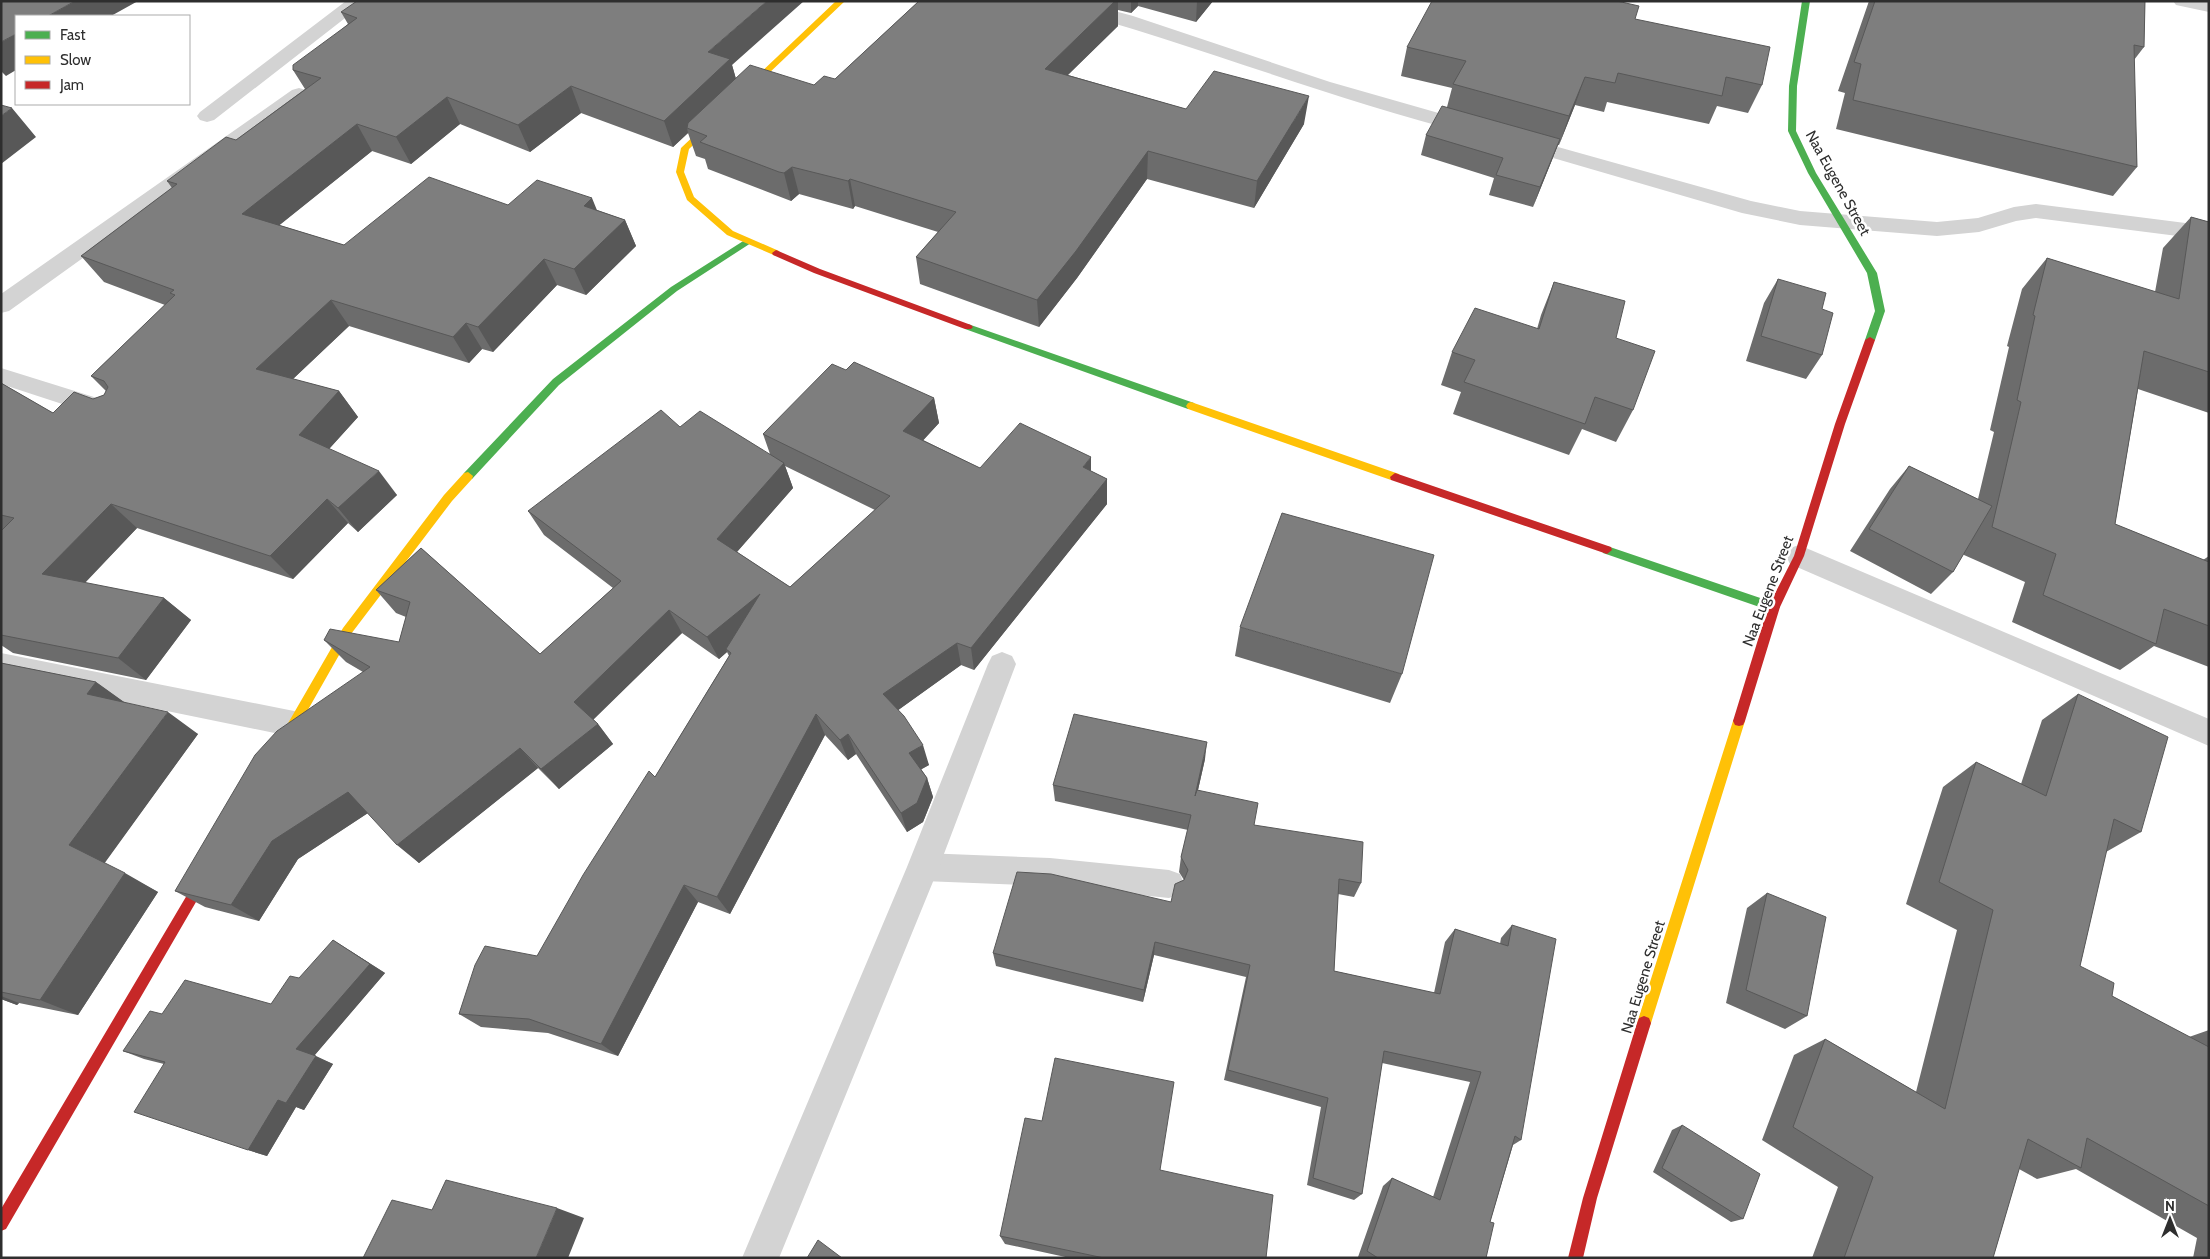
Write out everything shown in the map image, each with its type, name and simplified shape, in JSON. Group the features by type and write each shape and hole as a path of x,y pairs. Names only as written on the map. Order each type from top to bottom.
{"street":[{"path":"207,116 358,1"},
{"path":"841,1 685,148 680,172 690,198 730,233 818,271 1071,365 1774,607"},
{"path":"1056,1 1126,20 1323,86 1750,208 1800,218 1937,229 1979,225 2014,214 2036,211 2066,213 2209,233"},
{"name":"Naa Eugene Street","path":"1575,1258 1590,1198 1774,607 1799,556 1840,424 1880,311 1872,273 1812,173 1792,131 1793,86 1806,1"},
{"path":"2182,1 2209,7"},
{"path":"1,305 299,94"},
{"path":"274,758 347,632 448,498 549,390 674,289 748,241"},
{"path":"1799,556 2209,733"},
{"path":"760,1258 923,867 1002,664"},
{"path":"1,665 294,724"},
{"path":"1,1224 216,858"}],"lane":[{"path":"1,376 119,413"},
{"path":"923,867 1050,872 1170,884"}],"building":[{"path":"1,1 75,1 50,15 15,15 15,35 1,42"},
{"path":"357,1 767,1 708,52 730,59 664,121 571,86 518,125 447,97 396,137 357,124 242,214 344,245 429,177 508,205 537,180 592,198 584,206 625,220 574,269 544,259 478,327 466,323 453,337 331,300 256,369 339,391 299,435 379,471 338,508 327,499 270,556 111,504 42,574 164,598 118,658 1,635 1,531 14,518 1,515 1,383 53,413 74,392 93,399 104,395 108,387 104,381 91,376 175,295 170,293 174,290 81,256 177,184 167,181 226,137 236,140 321,78 293,70 293,65 357,18 341,12"},
{"path":"919,1 1115,1 1045,69 1186,109 1214,71 1309,96 1257,181 1148,151 1076,251 1037,300 916,257 956,212 850,179 848,181 792,167 784,173 779,172 700,142 707,136 687,128 688,123 750,65 814,85 824,76 835,79"},
{"path":"1432,1 1617,1 1639,6 1635,19 1770,47 1762,85 1726,77 1722,96 1618,73 1615,83 1585,77 1569,116 1453,84 1466,61 1407,47"},
{"path":"1875,1 2145,1 2144,47 2134,45 2137,167 1853,100 1861,64 1854,62"},
{"path":"1,105 12,108 1,116"},
{"path":"1442,106 1560,139 1540,187 1496,175 1503,158 1426,135"},
{"path":"2191,217 2209,222 2209,372 2144,351 2115,524 2209,562 2209,626 2164,609 2156,644 2043,595 2056,554 1992,527 2021,402 2017,400 2035,316 2033,315 2047,258 2179,299"},
{"path":"1778,279 1826,293 1822,309 1833,313 1822,355 1761,336"},
{"path":"1554,282 1625,301 1616,338 1655,351 1633,410 1595,397 1585,424 1464,382 1475,360 1452,352 1475,308 1539,329"},
{"path":"854,362 934,398 903,431 980,468 1020,423 1091,457 1083,467 1107,479 971,648 957,643 883,694 904,716 923,745 909,753 927,778 917,803 901,813 848,734 840,740 816,714 717,897 684,885 601,1044 529,1019 459,1014 475,965 485,946 537,956 583,875 649,771 655,777 731,653 726,649 760,594 707,637 669,610 574,702 598,724 541,769 520,748 397,845 348,792 272,841 231,905 175,891 255,755 277,731 370,667 324,640 330,629 399,642 410,602 376,590 421,548 540,654 621,581 528,511 661,410 680,427 700,411 784,463 717,539 790,587 890,496 763,434 832,364 846,370"},
{"path":"1909,466 1992,506 1953,572 1869,529"},
{"path":"1282,513 1434,555 1402,674 1240,627"},
{"path":"1,663 96,682 87,694 168,712 69,845 125,873 40,1000 1,992"},
{"path":"2078,694 2168,737 2141,832 2114,819 2080,966 2114,983 2112,996 2209,1047 2209,1206 2087,1138 2081,1168 2028,1139 1993,1258 1844,1258 1873,1177 1793,1127 1825,1039 1945,1109 1993,910 1939,882 1976,762 2046,796"},
{"path":"1074,714 1207,742 1195,796 1197,790 1258,803 1254,825 1363,842 1361,883 1339,879 1334,971 1440,994 1455,929 1508,946 1512,925 1556,939 1521,1140 1515,1136 1490,1222 1494,1223 1486,1258 1378,1258 1367,1251 1392,1178 1440,1200 1481,1072 1384,1051 1362,1194 1313,1178 1328,1098 1228,1070 1250,965 1155,942 1144,990 993,953 1017,872 1051,874 1171,902 1175,884 1184,880 1188,870 1181,857 1191,815 1053,785"},
{"path":"1767,893 1826,917 1807,1016 1746,990"},
{"path":"333,940 370,964 296,1049 316,1056 286,1103 278,1100 248,1150 134,1112 165,1062 123,1051 150,1011 162,1014 185,980 271,1004 290,976 299,978"},
{"path":"1055,1058 1174,1082 1160,1170 1273,1195 1266,1258 1104,1258 1000,1236 1025,1118 1042,1121"},
{"path":"1682,1125 1760,1174 1743,1219 1662,1168"},
{"path":"446,1180 557,1208 536,1258 363,1258 392,1200 432,1210"},
{"path":"818,1240 842,1258 807,1258"}],"traffic: fast":[{"path":"1806,1 1793,86 1792,131 1812,173 1872,273 1880,311 1870,340"},
{"path":"468,476 556,382 674,289 748,241"},
{"path":"968,327 1191,406"},
{"path":"1607,550 1774,607"}],"traffic: slow":[{"path":"776,253 730,233 690,198 680,172 685,148 841,1"},
{"path":"1191,406 1395,477"},
{"path":"280,748 347,631 448,498 468,476"},
{"path":"1644,1023 1739,721"}],"traffic: jam":[{"path":"776,253 817,271 968,327"},
{"path":"1739,721 1774,607 1799,556 1840,424 1870,340"},
{"path":"1395,477 1607,550"},
{"path":"1,1224 210,867"},
{"path":"1575,1258 1590,1198 1644,1023"}]}
